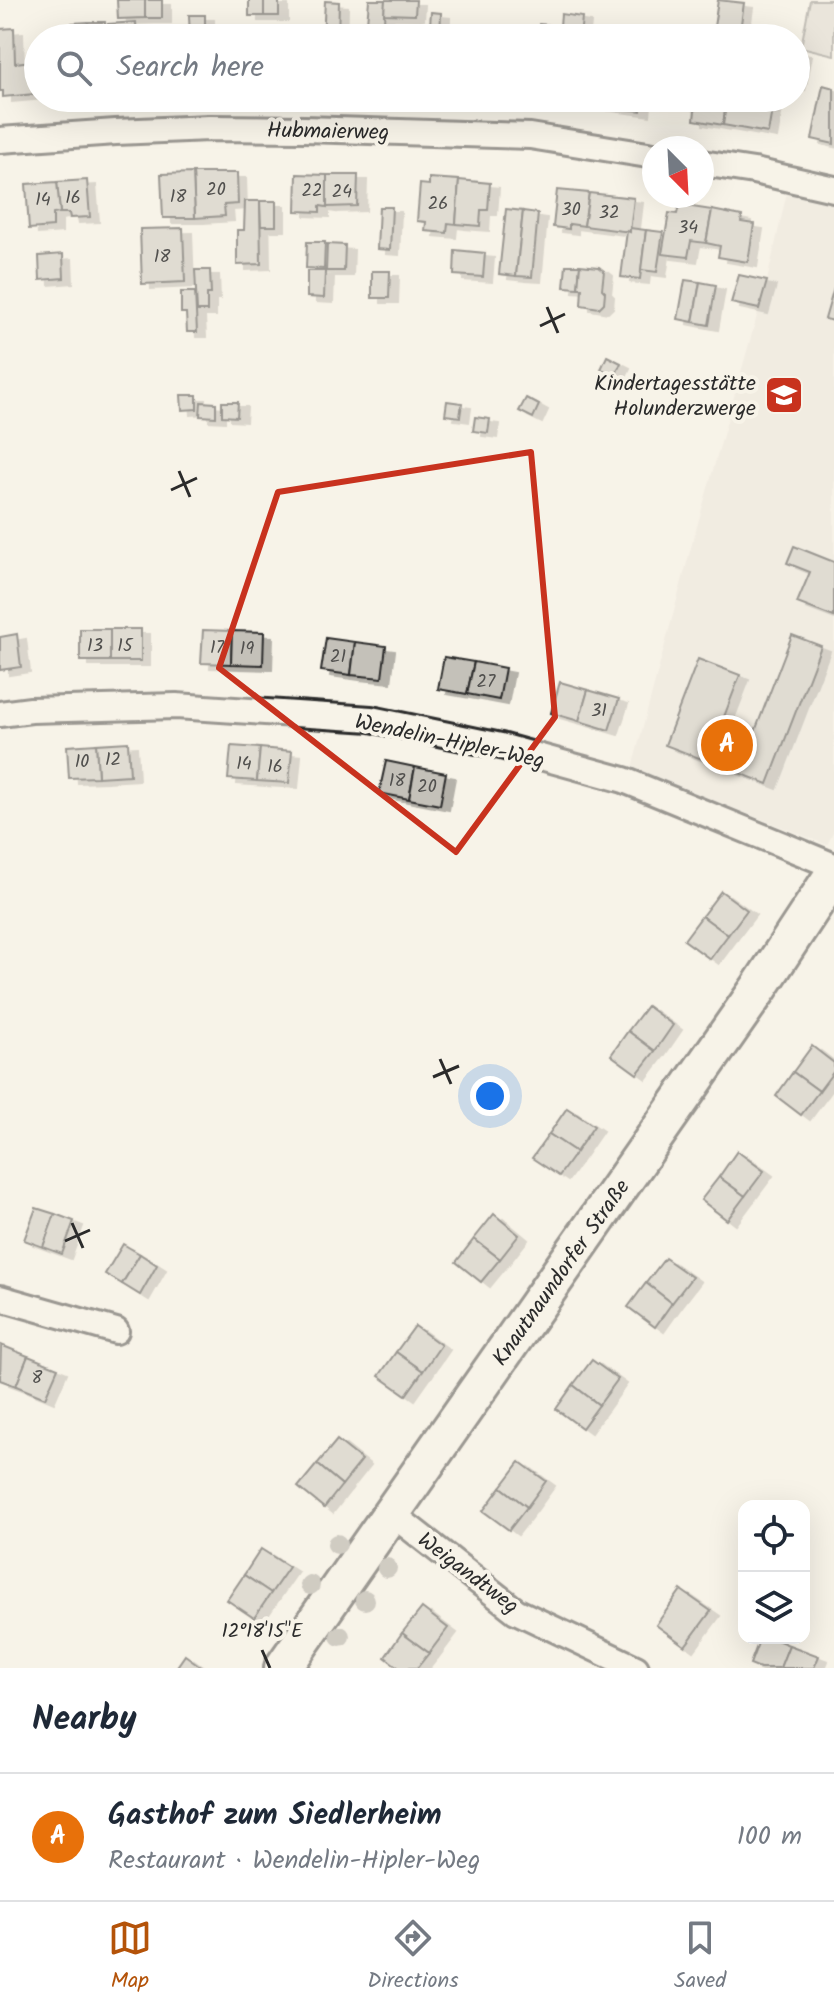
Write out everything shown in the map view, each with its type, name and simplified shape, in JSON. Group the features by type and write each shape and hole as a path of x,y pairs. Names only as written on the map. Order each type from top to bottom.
{"main road":[{"name":"Knautnaundorfer Straße","path":"283,1668 759,988 834,874"}],"street":[{"name":"Hubmaierweg","path":"0,140 209,128 305,129 530,136 642,154"},
{"path":"714,165 834,189"},
{"name":"Wendelin-Hipler-Weg","path":"0,714 31,710 176,706 371,719 501,746 624,780 834,866"},
{"path":"0,1298 116,1331"},
{"name":"Weigandtweg","path":"391,1513 516,1611 636,1668"}],"highlighted area":[{"path":"531,452 555,717 456,852 219,668 278,492"}],"shaded area":[{"path":"810,0 834,0 834,55 810,49 810,24 805,24"},
{"path":"787,192 834,203 834,831 827,845 632,768 767,281"}],"building":[{"path":"117,0 145,0 145,18 118,19"},
{"path":"145,0 162,0 162,18 145,18"},
{"path":"249,0 264,0 264,16 249,16"},
{"path":"264,0 279,0 279,16 264,16"},
{"path":"369,0 385,0 384,24 367,23"},
{"path":"385,0 416,0 415,15 384,14"},
{"path":"718,0 744,3 741,24 714,24"},
{"path":"325,1 339,2 338,24 324,24"},
{"path":"431,12 441,13 441,24 430,24"},
{"path":"561,14 582,17 581,24 560,24"},
{"path":"189,15 205,15 205,24 189,24"},
{"path":"14,28 15,63 24,62 24,95 3,97 3,91 0,91 0,29"},
{"path":"823,85 834,88 834,144 812,139"},
{"path":"695,112 725,112 723,125 694,120"},
{"path":"725,112 772,112 768,133 723,125"},
{"path":"193,173 237,173 238,204 224,205 225,216 195,218"},
{"path":"193,173 195,218 163,218 161,174"},
{"path":"297,174 327,175 327,207 320,206 320,212 296,211"},
{"path":"327,175 358,175 357,206 327,207"},
{"path":"429,178 459,180 456,224 448,223 447,233 425,231 426,222 417,221 420,184 429,185"},
{"path":"87,180 90,217 70,218 69,213 60,213 57,182"},
{"path":"459,180 490,183 488,210 481,210 480,226 456,224"},
{"path":"57,182 60,213 53,214 53,227 29,229 26,184"},
{"path":"557,190 589,193 584,226 569,224 569,229 553,227"},
{"path":"589,193 634,198 630,232 584,226"},
{"path":"245,201 260,201 261,264 237,265 237,230 244,230"},
{"path":"260,201 276,201 276,226 261,226"},
{"path":"379,207 392,207 390,250 377,249"},
{"path":"678,208 712,210 706,243 691,241 688,257 662,254 669,213 677,214"},
{"path":"506,209 523,211 516,276 499,274"},
{"path":"712,210 742,216 741,222 754,224 748,262 718,257 720,246 706,243"},
{"path":"523,211 538,213 532,277 516,276"},
{"path":"183,228 185,282 142,284 140,229"},
{"path":"630,228 646,230 640,279 621,277 627,231 630,232"},
{"path":"646,230 663,232 657,272 641,270"},
{"path":"307,242 325,242 324,269 306,268"},
{"path":"327,244 345,245 344,271 326,271"},
{"path":"455,250 485,253 483,277 454,275"},
{"path":"63,254 64,278 40,280 39,256"},
{"path":"566,265 580,265 578,288 564,287"},
{"path":"580,265 599,267 604,271 604,303 599,308 581,305 582,288 578,288"},
{"path":"195,270 210,270 211,294 207,294 207,311 197,311"},
{"path":"307,271 325,271 324,298 307,297"},
{"path":"372,271 390,271 389,298 372,298"},
{"path":"739,275 767,281 759,309 731,303"},
{"path":"685,280 700,282 693,322 678,319"},
{"path":"700,282 716,285 709,325 693,322"},
{"path":"834,288 834,321 825,319"},
{"path":"181,292 195,292 197,332 187,332 186,313 181,313"},
{"path":"607,356 621,363 615,376 601,369"},
{"path":"181,395 197,395 197,409 182,410"},
{"path":"526,398 539,405 533,418 519,411"},
{"path":"447,401 462,403 460,417 445,415"},
{"path":"201,402 216,403 216,417 200,416"},
{"path":"222,402 238,402 237,417 222,416"},
{"path":"475,417 490,419 488,433 473,431"},
{"path":"794,546 834,562 834,617 797,603 810,572 787,563"},
{"path":"80,629 110,629 110,661 80,661"},
{"path":"110,629 141,629 141,661 110,661"},
{"path":"203,630 232,631 231,664 201,663"},
{"path":"232,631 264,632 263,665 231,664"},
{"path":"17,634 21,667 0,670 0,637"},
{"path":"792,635 821,646 768,784 739,773"},
{"path":"326,638 355,642 351,675 321,671"},
{"path":"355,642 386,646 382,678 351,675"},
{"path":"444,657 474,662 467,694 438,689"},
{"path":"698,659 740,675 707,761 665,745"},
{"path":"474,662 505,668 499,700 467,694"},
{"path":"560,682 588,690 579,721 551,713"},
{"path":"588,690 619,699 609,730 579,721"},
{"path":"720,727 752,739 739,773 707,761"},
{"path":"128,742 130,775 98,777 96,744"},
{"path":"96,744 98,777 69,778 67,746"},
{"path":"231,746 260,748 257,781 228,779"},
{"path":"260,748 292,751 289,783 257,781"},
{"path":"386,761 415,767 409,799 379,793"},
{"path":"415,767 446,773 440,805 409,799"},
{"path":"721,891 747,910 728,935 702,916"},
{"path":"702,916 728,935 710,959 684,940"},
{"path":"647,1006 673,1025 655,1051 628,1031"},
{"path":"628,1031 655,1051 637,1074 611,1055"},
{"path":"812,1046 834,1063 834,1071 819,1091 793,1072"},
{"path":"793,1072 819,1091 801,1115 776,1096"},
{"path":"567,1108 594,1126 576,1152 549,1134"},
{"path":"549,1134 576,1152 559,1176 532,1158"},
{"path":"737,1151 764,1171 745,1196 719,1177"},
{"path":"719,1177 745,1196 727,1220 701,1200"},
{"path":"36,1208 55,1214 43,1247 24,1240"},
{"path":"55,1214 74,1221 62,1254 43,1247"},
{"path":"494,1214 519,1235 500,1259 474,1239"},
{"path":"474,1239 500,1259 481,1282 456,1262"},
{"path":"123,1244 140,1254 122,1284 105,1274"},
{"path":"140,1254 157,1265 140,1295 122,1284"},
{"path":"665,1258 692,1277 672,1303 646,1283"},
{"path":"646,1283 672,1303 655,1327 628,1307"},
{"path":"415,1326 441,1345 423,1371 396,1352"},
{"path":"1,1345 28,1356 16,1386 0,1380"},
{"path":"396,1352 423,1371 406,1395 379,1376"},
{"path":"28,1356 58,1368 45,1398 16,1386"},
{"path":"592,1360 618,1379 599,1405 573,1385"},
{"path":"573,1385 599,1405 582,1428 556,1409"},
{"path":"337,1440 362,1460 342,1485 317,1464"},
{"path":"520,1462 546,1481 527,1507 501,1487"},
{"path":"317,1464 342,1485 324,1508 298,1487"},
{"path":"501,1487 527,1507 509,1530 483,1511"},
{"path":"261,1549 289,1567 271,1593 244,1575"},
{"path":"244,1575 271,1593 254,1618 227,1600"},
{"path":"681,1590 711,1611 685,1646 656,1625"},
{"path":"422,1608 448,1628 429,1653 402,1633"},
{"path":"402,1633 429,1653 417,1668 399,1668 385,1657"},
{"path":"758,1644 789,1645 780,1668 760,1668 750,1664"},
{"path":"789,1645 819,1656 814,1668 780,1668"},
{"path":"185,1655 203,1668 176,1668"}],"place":[{"name":"Kindertagesstätte Holunderzwerge","path":"784,395"},
{"name":"Gasthof zum Siedlerheim","path":"727,745"}]}
